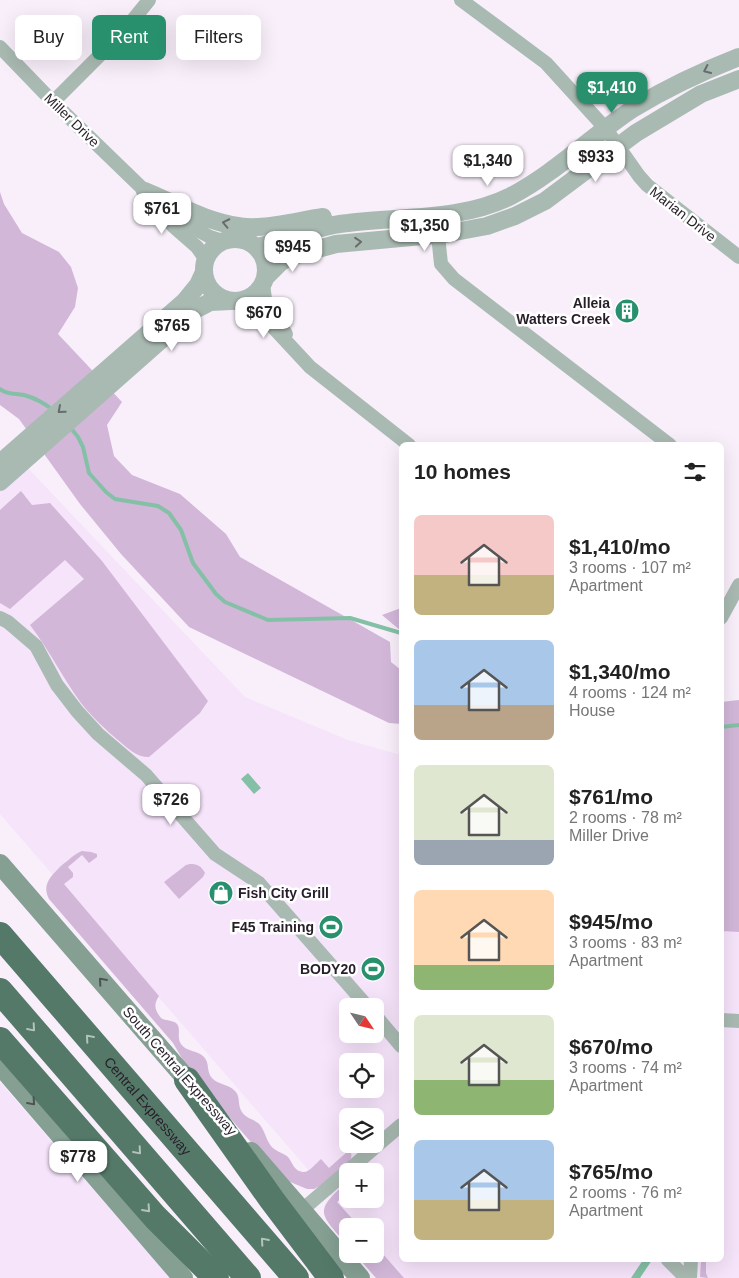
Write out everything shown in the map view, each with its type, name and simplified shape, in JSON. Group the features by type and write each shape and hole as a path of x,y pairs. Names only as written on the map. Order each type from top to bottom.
{"highway":[{"name":"Central Expressway","path":"0,935 296,1278"},
{"path":"0,991 248,1278"},
{"path":"0,1040 155,1217 216,1278"},
{"path":"187,1080 272,1200 331,1278"}],"main road":[{"name":"South Central Expressway","path":"0,864 360,1278"},
{"path":"0,1065 183,1278"}],"street":[{"path":"52,102 124,31 149,0"},
{"name":"Marian Drive","path":"461,0 546,63 606,129 639,176 653,190 739,257"},
{"name":"Miller Drive","path":"0,47 52,102 145,191 201,232 222,241"},
{"path":"257,247 305,232 346,223 427,217 483,207 510,196 550,173 634,109 684,81 739,57"},
{"path":"102,383 195,310 210,302 235,301 253,295 264,280 287,258 328,246 438,235 487,226 515,216 545,201 636,133 700,94 739,79"},
{"path":"145,191 216,221 245,227 257,228 325,216 360,222"},
{"name":"Miller Drive","path":"145,191 173,226 197,247 205,266"},
{"path":"438,235 441,264 454,279 666,442"},
{"path":"3,473 102,383 185,301 198,285 215,246 222,241 234,238 247,240 257,247 266,264 264,280 265,299 302,360"},
{"path":"205,266 210,288 216,294 258,311 302,360 405,442"},
{"path":"724,612 739,585"},
{"path":"0,618 8,622 36,646 57,685 98,734 146,775 214,854 260,883 360,998"},
{"path":"724,1020 739,1021"},
{"path":"384,1026 399,1044"},
{"path":"302,1210 399,1127"},
{"path":"670,1262 686,1278"},
{"path":"690,1278 691,1262"}],"shaded area":[{"path":"0,192 4,204 22,233 59,252 71,267 78,288 75,307 58,334 122,402 107,425 114,456 132,475 180,494 226,534 240,557 390,642 391,662 399,668 399,724 389,723 189,627 121,554 80,504 19,419 0,405"},
{"path":"26,466 245,697 348,740 399,754 399,1262 724,1262 724,931 739,932 739,1278 402,1278 384,1257 384,1218 350,1218 341,1208 384,1208 384,1163 339,1163 339,1205 0,814 0,488"},
{"path":"21,491 32,505 50,503 102,561 208,701 200,713 149,757 140,756 129,750 90,713 74,693 30,625 84,579 65,560 10,609 0,603 0,510"},
{"path":"399,609 399,629 382,615"},
{"path":"739,700 739,932 724,931 724,702"},
{"path":"248,773 261,788 254,794 241,779"},
{"path":"82,851 97,854 97,857 89,863 82,855 68,867 73,873 73,877 64,884 159,996 155,1005 157,1012 161,1018 178,1025 179,1038 183,1047 204,1057 210,1076 217,1082 235,1091 242,1112 260,1125 271,1146 287,1156 295,1168 303,1172 310,1169 321,1159 329,1168 346,1153 351,1153 350,1161 348,1163 339,1163 339,1170 322,1185 314,1189 307,1189 283,1179 190,1072 173,1043 49,899 46,889 51,876 74,855"},
{"path":"190,864 199,866 205,873 179,899 164,882"},
{"path":"0,1082 170,1278 0,1278"},
{"path":"339,1189 339,1200 337,1202 339,1208 342,1208 352,1218 339,1218 339,1236 326,1219 324,1213 329,1200"},
{"path":"384,1255 404,1278 376,1278 363,1263 384,1263"},
{"path":"642,1262 651,1262 640,1278 631,1278"},
{"path":"701,1262 706,1262 708,1278 700,1277"}],"waterway":[{"path":"0,389 32,398 53,410"},
{"path":"70,427 83,447 89,473 106,492 115,499 158,506 169,513 181,530 193,563 216,594 225,602 268,620 350,618 399,632"},
{"path":"724,727 739,725"}],"place":[{"name":"Alleia Watters Creek","path":"627,311"},
{"name":"Fish City Grill","path":"221,893"},
{"name":"F45 Training","path":"331,927"},
{"name":"BODY20","path":"373,969"}]}
